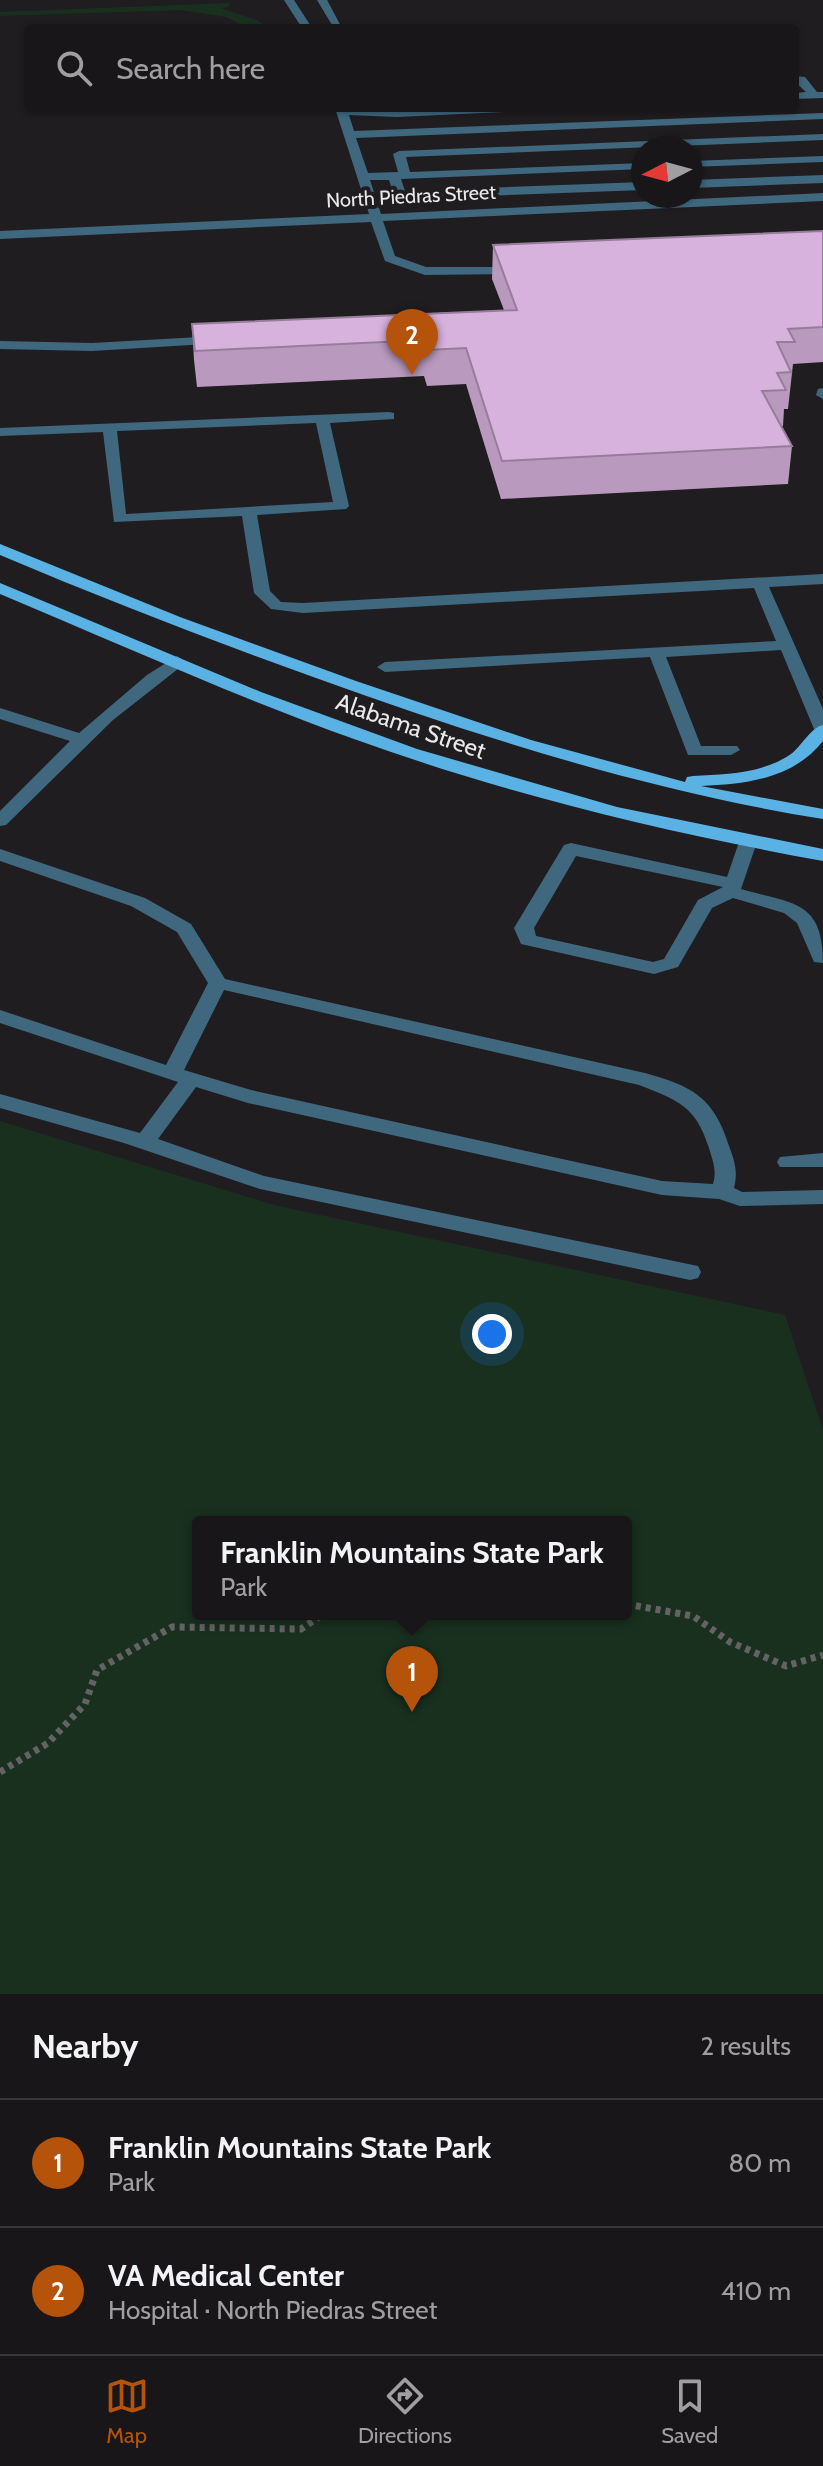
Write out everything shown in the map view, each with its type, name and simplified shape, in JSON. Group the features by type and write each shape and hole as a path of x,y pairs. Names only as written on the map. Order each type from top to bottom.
{"main road":[{"name":"Alabama Street","path":"0,549 289,663 423,711 572,758 665,783 764,806 823,814"},
{"name":"Alabama Street","path":"0,588 325,722 493,779 605,810 748,842 823,855"},
{"path":"665,783 723,780 780,768 800,757 821,722"}],"street":[{"path":"289,0 304,24"},
{"path":"322,0 337,24"},
{"path":"799,79 819,95"},
{"path":"799,96 819,95"},
{"path":"343,112 389,258 425,271 533,270"},
{"path":"370,112 440,112"},
{"path":"350,135 823,116"},
{"path":"631,186 400,195 399,154 823,137"},
{"path":"703,164 823,159"},
{"path":"364,177 631,166"},
{"path":"703,184 823,179"},
{"name":"North Piedras Street","path":"0,235 823,197"},
{"path":"0,345 92,347 235,339"},
{"path":"0,432 389,416"},
{"path":"110,429 119,519 341,506 322,419"},
{"path":"249,512 262,593 277,606 303,608 823,579"},
{"path":"760,584 821,722"},
{"path":"385,667 786,645"},
{"path":"656,652 694,751 731,750"},
{"path":"0,821 82,739 146,683 177,661"},
{"path":"800,676 823,675"},
{"path":"0,713 82,739"},
{"path":"748,842 732,888 705,904 671,963 654,968 528,940 524,928 571,849 732,888 791,909 806,920 822,960"},
{"path":"0,855 138,902 184,928 218,983 645,1080 689,1097 710,1119 727,1172 722,1192"},
{"path":"145,1142 182,1076 218,983"},
{"path":"0,1016 248,1096 662,1188 722,1192 740,1199 823,1197"},
{"path":"0,1101 145,1142 260,1182 690,1272"},
{"path":"788,1162 823,1160"}],"path":[{"path":"632,1605 693,1616 730,1642 786,1666 823,1655"},
{"path":"0,1772 48,1743 85,1704 97,1670 172,1627 301,1629 314,1620"}],"green space":[{"path":"229,3 229,7 220,8 262,24 240,24 226,17 181,10 0,16 0,12"},
{"path":"0,1121 274,1205 785,1315 823,1430 823,1994 0,1994"}],"building":[{"path":"823,231 823,327 788,329 795,342 777,342 791,372 777,373 786,390 762,391 792,446 502,461 466,348 427,350 424,340 195,351 192,324 517,310 493,245"}],"place":[{"name":"VA Medical Center","path":"412,375"},
{"name":"Franklin Mountains State Park","path":"412,1712"}]}
